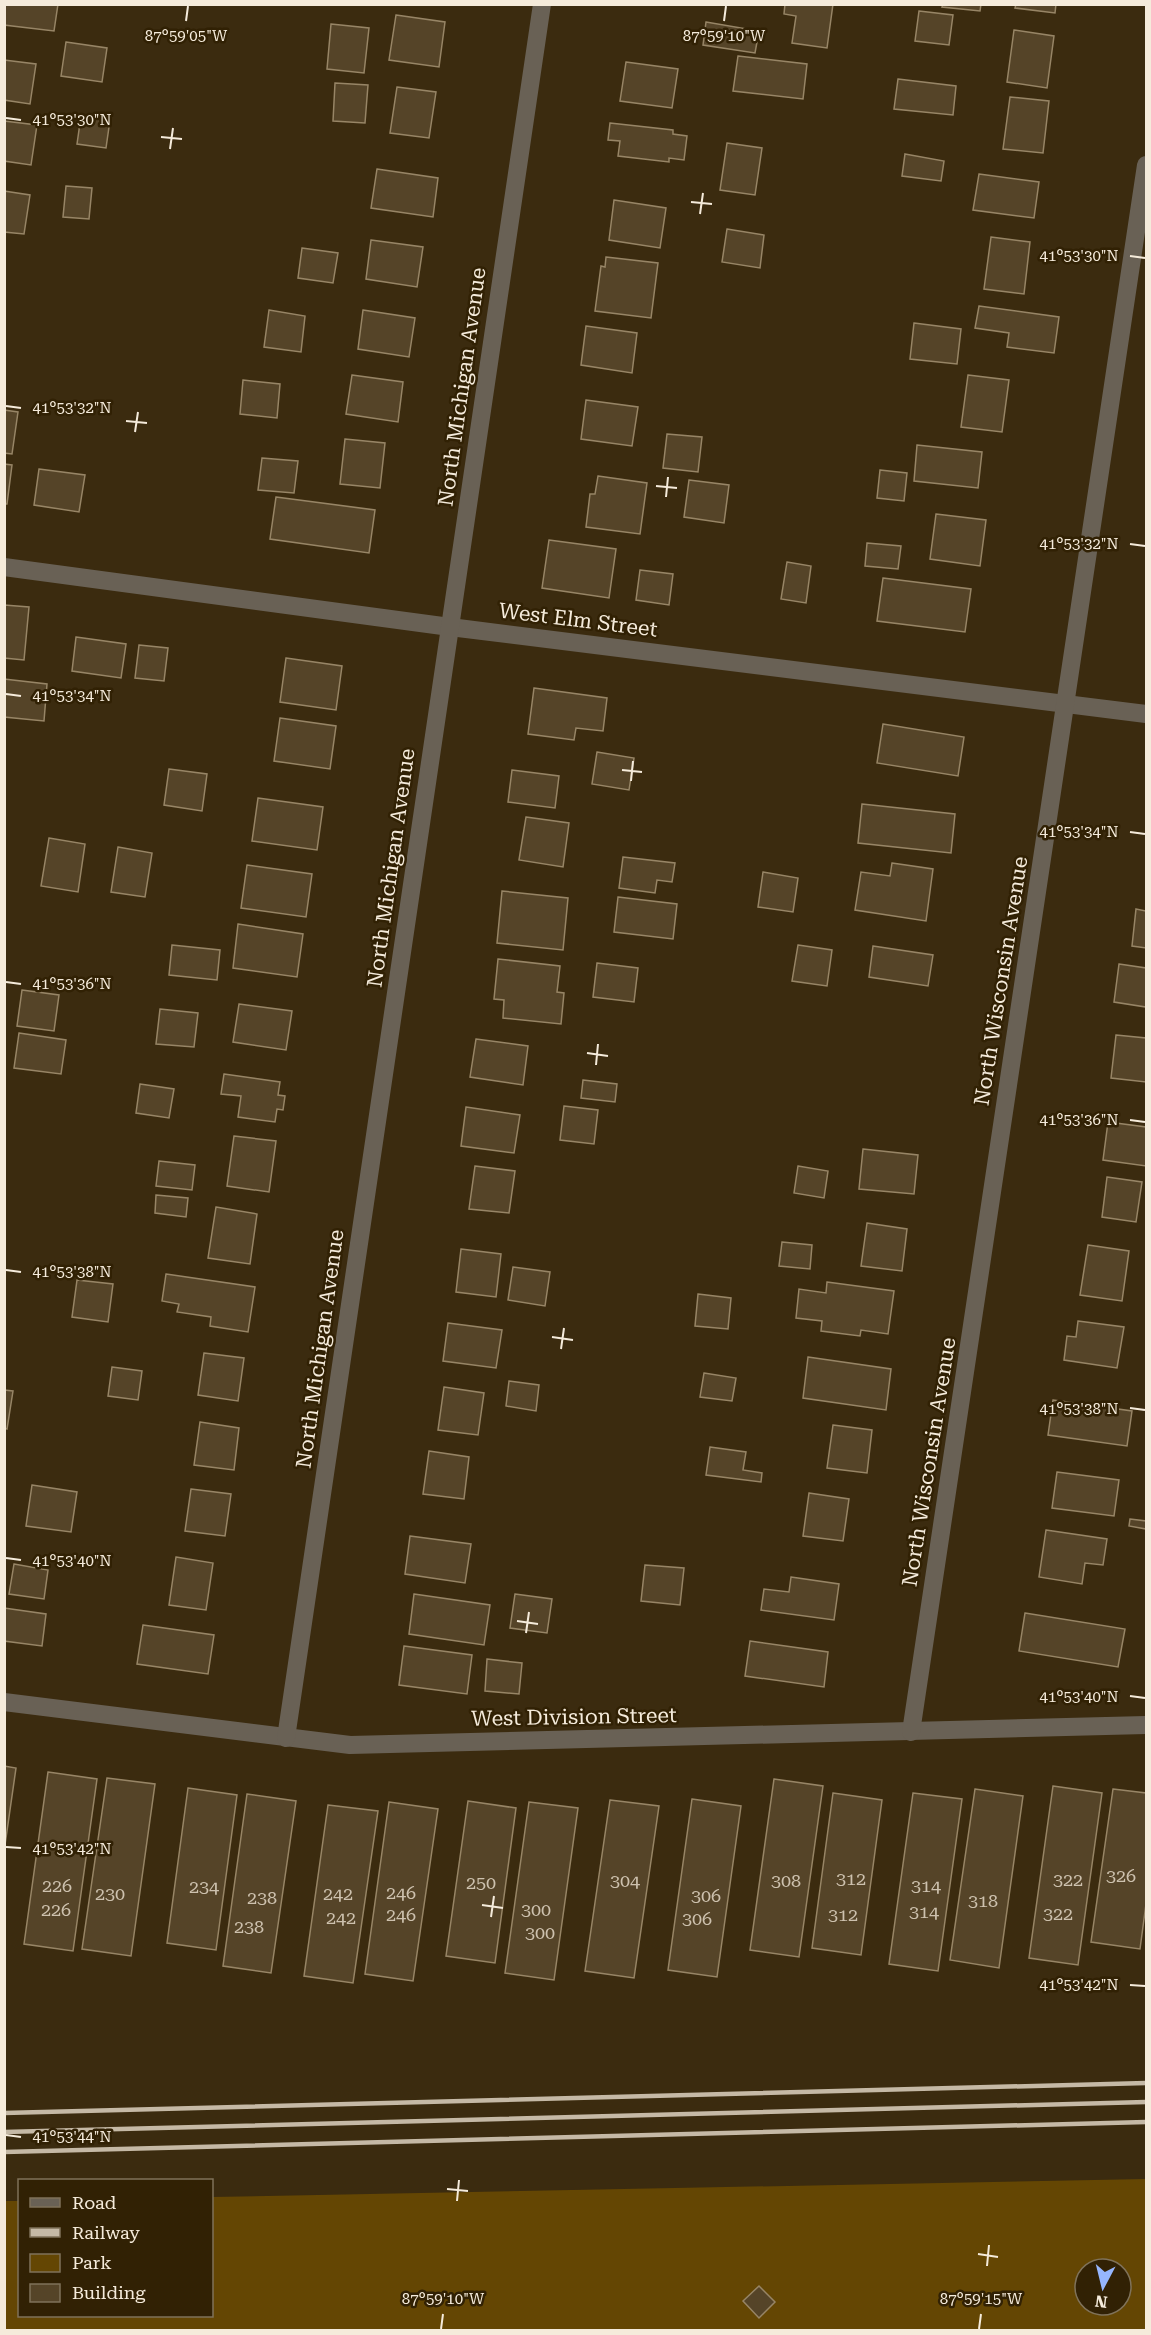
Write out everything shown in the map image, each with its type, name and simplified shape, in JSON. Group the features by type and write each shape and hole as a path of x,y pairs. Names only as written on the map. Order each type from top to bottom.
{"street":[{"name":"North Michigan Avenue","path":"286,1738 542,4"},
{"name":"North Wisconsin Avenue","path":"911,1732 1146,165"},
{"name":"West Elm Street","path":"4,567 450,627 1146,714"},
{"name":"West Division Street","path":"4,1702 350,1745 1146,1725"}],"green space":[{"path":"1146,2179 1146,2330 5,2330 4,2201 18,2201 18,2317 213,2317 213,2197"}],"building":[{"path":"4,4 58,4 54,31 4,25"},
{"path":"785,4 833,4 827,48 792,43 796,16 784,14"},
{"path":"943,4 981,4 980,11 942,7"},
{"path":"1016,4 1056,4 1055,13 1015,8"},
{"path":"919,11 953,15 949,45 915,41"},
{"path":"396,15 445,22 439,67 389,60"},
{"path":"706,22 759,31 755,53 703,45"},
{"path":"331,24 369,28 364,73 327,69"},
{"path":"1014,30 1054,36 1047,88 1007,82"},
{"path":"66,42 107,48 102,82 61,76"},
{"path":"738,56 807,64 803,99 733,91"},
{"path":"4,60 36,64 30,104 4,100"},
{"path":"626,62 678,69 672,108 620,101"},
{"path":"898,79 956,86 953,115 894,109"},
{"path":"335,83 368,85 365,123 333,121"},
{"path":"397,87 436,92 429,138 390,133"},
{"path":"1010,97 1049,101 1043,153 1003,149"},
{"path":"81,116 110,120 106,148 77,144"},
{"path":"4,121 37,125 31,165 4,161"},
{"path":"610,123 673,130 673,134 687,136 684,160 669,158 669,162 618,156 620,141 608,140"},
{"path":"727,143 762,148 755,195 720,190"},
{"path":"905,154 944,161 941,181 902,176"},
{"path":"377,169 438,178 433,217 371,208"},
{"path":"979,174 1039,182 1034,218 973,210"},
{"path":"66,186 92,188 89,219 63,217"},
{"path":"4,191 30,195 24,234 4,232"},
{"path":"614,200 666,208 660,248 609,240"},
{"path":"727,229 764,235 760,268 722,262"},
{"path":"991,237 1030,242 1024,294 984,289"},
{"path":"371,240 423,247 417,287 366,279"},
{"path":"302,248 338,253 333,283 298,278"},
{"path":"606,257 658,263 651,318 595,311 601,266 605,267"},
{"path":"979,306 1059,317 1054,353 1007,347 1009,333 975,328"},
{"path":"269,310 305,316 301,352 264,347"},
{"path":"363,310 415,318 409,357 358,349"},
{"path":"914,323 961,329 957,364 910,359"},
{"path":"586,326 637,333 632,373 581,365"},
{"path":"352,375 403,382 398,422 346,414"},
{"path":"968,375 1009,380 1002,432 961,427"},
{"path":"243,380 280,384 277,418 240,414"},
{"path":"586,400 638,407 632,446 581,439"},
{"path":"4,410 18,412 12,454 4,453"},
{"path":"667,434 702,437 698,472 663,468"},
{"path":"345,439 385,443 380,488 340,484"},
{"path":"917,445 982,452 978,488 914,481"},
{"path":"262,458 298,461 294,493 258,490"},
{"path":"4,464 12,465 7,504 4,504"},
{"path":"39,469 85,475 79,512 34,505"},
{"path":"880,470 907,473 904,501 877,498"},
{"path":"598,476 647,483 640,534 586,527 590,494 595,494"},
{"path":"689,480 729,485 724,523 684,517"},
{"path":"276,497 375,510 369,553 270,539"},
{"path":"936,514 986,520 980,566 930,559"},
{"path":"549,540 616,549 609,598 542,588"},
{"path":"867,543 901,546 898,569 865,566"},
{"path":"787,562 811,566 806,603 781,599"},
{"path":"640,570 673,574 669,605 636,600"},
{"path":"883,578 971,589 965,632 877,621"},
{"path":"4,605 29,607 24,660 4,658"},
{"path":"76,637 126,644 121,678 72,671"},
{"path":"139,645 168,648 164,681 135,678"},
{"path":"286,658 342,666 336,710 280,702"},
{"path":"4,679 47,684 44,721 4,717"},
{"path":"534,688 607,698 603,731 576,728 574,740 528,734"},
{"path":"280,718 336,726 330,769 274,761"},
{"path":"883,724 964,737 958,776 877,763"},
{"path":"597,752 634,758 629,790 592,784"},
{"path":"169,769 207,774 202,811 164,805"},
{"path":"512,770 559,776 555,808 508,802"},
{"path":"258,798 323,807 317,850 252,841"},
{"path":"862,804 955,814 951,853 858,843"},
{"path":"526,817 569,823 563,867 519,860"},
{"path":"49,838 85,844 78,892 41,886"},
{"path":"118,847 152,853 145,897 111,892"},
{"path":"623,857 675,863 672,882 657,880 655,893 619,888"},
{"path":"892,863 933,869 926,921 855,910 861,872 890,876"},
{"path":"247,865 312,874 306,917 241,908"},
{"path":"763,872 798,878 793,912 758,907"},
{"path":"502,891 568,898 563,950 497,943"},
{"path":"618,897 677,904 673,939 614,932"},
{"path":"1136,909 1146,911 1146,948 1132,946"},
{"path":"238,924 303,934 297,977 233,968"},
{"path":"172,945 220,950 217,980 169,975"},
{"path":"798,945 832,950 827,986 792,981"},
{"path":"873,946 933,955 928,986 869,977"},
{"path":"498,959 560,966 557,992 564,993 561,1024 503,1018 504,1000 494,999"},
{"path":"597,963 638,968 634,1002 593,997"},
{"path":"1119,964 1146,968 1146,1007 1114,1002"},
{"path":"22,990 59,995 54,1031 17,1026"},
{"path":"239,1004 292,1011 286,1050 233,1042"},
{"path":"160,1009 198,1013 194,1047 156,1044"},
{"path":"19,1033 66,1040 61,1074 14,1068"},
{"path":"1116,1035 1146,1038 1146,1082 1111,1078"},
{"path":"476,1039 528,1046 523,1085 470,1077"},
{"path":"224,1074 280,1082 278,1095 285,1096 283,1110 277,1109 275,1122 238,1117 241,1096 221,1094"},
{"path":"583,1080 617,1084 615,1102 581,1098"},
{"path":"140,1084 174,1089 169,1118 136,1113"},
{"path":"564,1106 598,1110 594,1144 560,1140"},
{"path":"466,1107 520,1115 514,1153 461,1146"},
{"path":"1108,1122 1146,1127 1146,1166 1103,1160"},
{"path":"234,1136 276,1141 269,1192 227,1186"},
{"path":"863,1149 918,1155 914,1194 859,1189"},
{"path":"159,1161 195,1165 192,1190 156,1186"},
{"path":"475,1166 515,1171 509,1213 469,1209"},
{"path":"798,1166 828,1171 824,1198 794,1193"},
{"path":"1107,1177 1142,1182 1136,1222 1102,1217"},
{"path":"156,1195 188,1198 186,1217 155,1213"},
{"path":"216,1207 257,1214 250,1264 208,1258"},
{"path":"867,1223 907,1229 902,1271 861,1266"},
{"path":"782,1242 812,1245 810,1269 779,1266"},
{"path":"1088,1245 1129,1251 1122,1301 1080,1295"},
{"path":"461,1249 501,1254 496,1297 456,1292"},
{"path":"513,1267 550,1272 545,1306 508,1300"},
{"path":"166,1274 255,1287 248,1332 210,1326 211,1317 177,1312 179,1304 162,1301"},
{"path":"77,1280 113,1284 108,1322 72,1317"},
{"path":"827,1282 894,1291 888,1334 861,1330 860,1336 821,1331 822,1321 796,1318 799,1289 826,1293"},
{"path":"698,1294 731,1298 728,1329 695,1326"},
{"path":"1078,1321 1124,1327 1117,1368 1064,1360 1067,1336 1076,1337"},
{"path":"448,1323 502,1330 496,1368 443,1361"},
{"path":"204,1353 244,1358 238,1401 198,1395"},
{"path":"808,1357 891,1369 886,1410 803,1398"},
{"path":"112,1367 142,1371 138,1400 108,1396"},
{"path":"704,1373 736,1378 732,1401 700,1397"},
{"path":"509,1381 539,1385 536,1411 506,1406"},
{"path":"444,1387 484,1393 478,1435 438,1430"},
{"path":"4,1390 13,1391 7,1429 4,1428"},
{"path":"1053,1400 1132,1411 1127,1446 1048,1435"},
{"path":"200,1422 239,1428 234,1470 194,1465"},
{"path":"833,1425 872,1430 867,1473 827,1468"},
{"path":"710,1447 746,1452 743,1470 762,1473 761,1482 706,1475"},
{"path":"429,1451 469,1457 464,1499 423,1494"},
{"path":"1057,1472 1119,1480 1114,1516 1052,1508"},
{"path":"32,1485 77,1492 71,1532 26,1526"},
{"path":"191,1489 231,1494 225,1536 185,1531"},
{"path":"809,1493 849,1499 843,1541 803,1536"},
{"path":"1130,1519 1146,1521 1146,1529 1129,1526"},
{"path":"1046,1530 1107,1539 1103,1565 1085,1563 1082,1584 1039,1577"},
{"path":"410,1536 471,1544 465,1583 405,1574"},
{"path":"176,1557 213,1563 206,1610 169,1605"},
{"path":"14,1564 48,1570 44,1599 9,1594"},
{"path":"645,1565 684,1568 680,1605 641,1601"},
{"path":"791,1577 839,1584 834,1620 761,1610 764,1589 789,1592"},
{"path":"414,1594 490,1605 484,1645 409,1634"},
{"path":"515,1594 552,1599 547,1633 510,1628"},
{"path":"4,1608 46,1614 42,1646 4,1641"},
{"path":"1025,1613 1125,1629 1118,1667 1019,1651"},
{"path":"143,1625 214,1635 208,1674 137,1664"},
{"path":"750,1641 828,1652 824,1687 745,1676"},
{"path":"404,1646 472,1655 467,1694 399,1685"},
{"path":"487,1659 522,1663 519,1694 485,1691"},
{"path":"4,1766 16,1768 4,1852"},
{"path":"48,1772 97,1779 73,1951 24,1944"},
{"path":"107,1778 155,1784 131,1956 82,1949"},
{"path":"774,1779 823,1786 799,1957 750,1950"},
{"path":"1053,1786 1102,1793 1078,1965 1029,1958"},
{"path":"188,1788 237,1795 216,1950 167,1943"},
{"path":"975,1789 1023,1796 999,1968 950,1960"},
{"path":"1113,1789 1146,1793 1146,1904 1140,1949 1091,1942"},
{"path":"833,1793 882,1800 861,1955 812,1948"},
{"path":"913,1793 962,1799 938,1971 889,1964"},
{"path":"247,1794 296,1801 271,1973 223,1966"},
{"path":"692,1799 741,1806 717,1977 668,1970"},
{"path":"610,1800 659,1806 634,1978 585,1971"},
{"path":"468,1801 516,1808 495,1963 446,1956"},
{"path":"389,1802 438,1809 413,1981 365,1974"},
{"path":"529,1802 578,1808 554,1980 505,1973"},
{"path":"328,1805 378,1811 353,1983 304,1976"},
{"path":"759,2286 775,2302 759,2318 743,2301"}],"railway":[{"path":"4,2113 1146,2083"},
{"path":"4,2132 1146,2102"},
{"path":"4,2152 1146,2122"}]}
